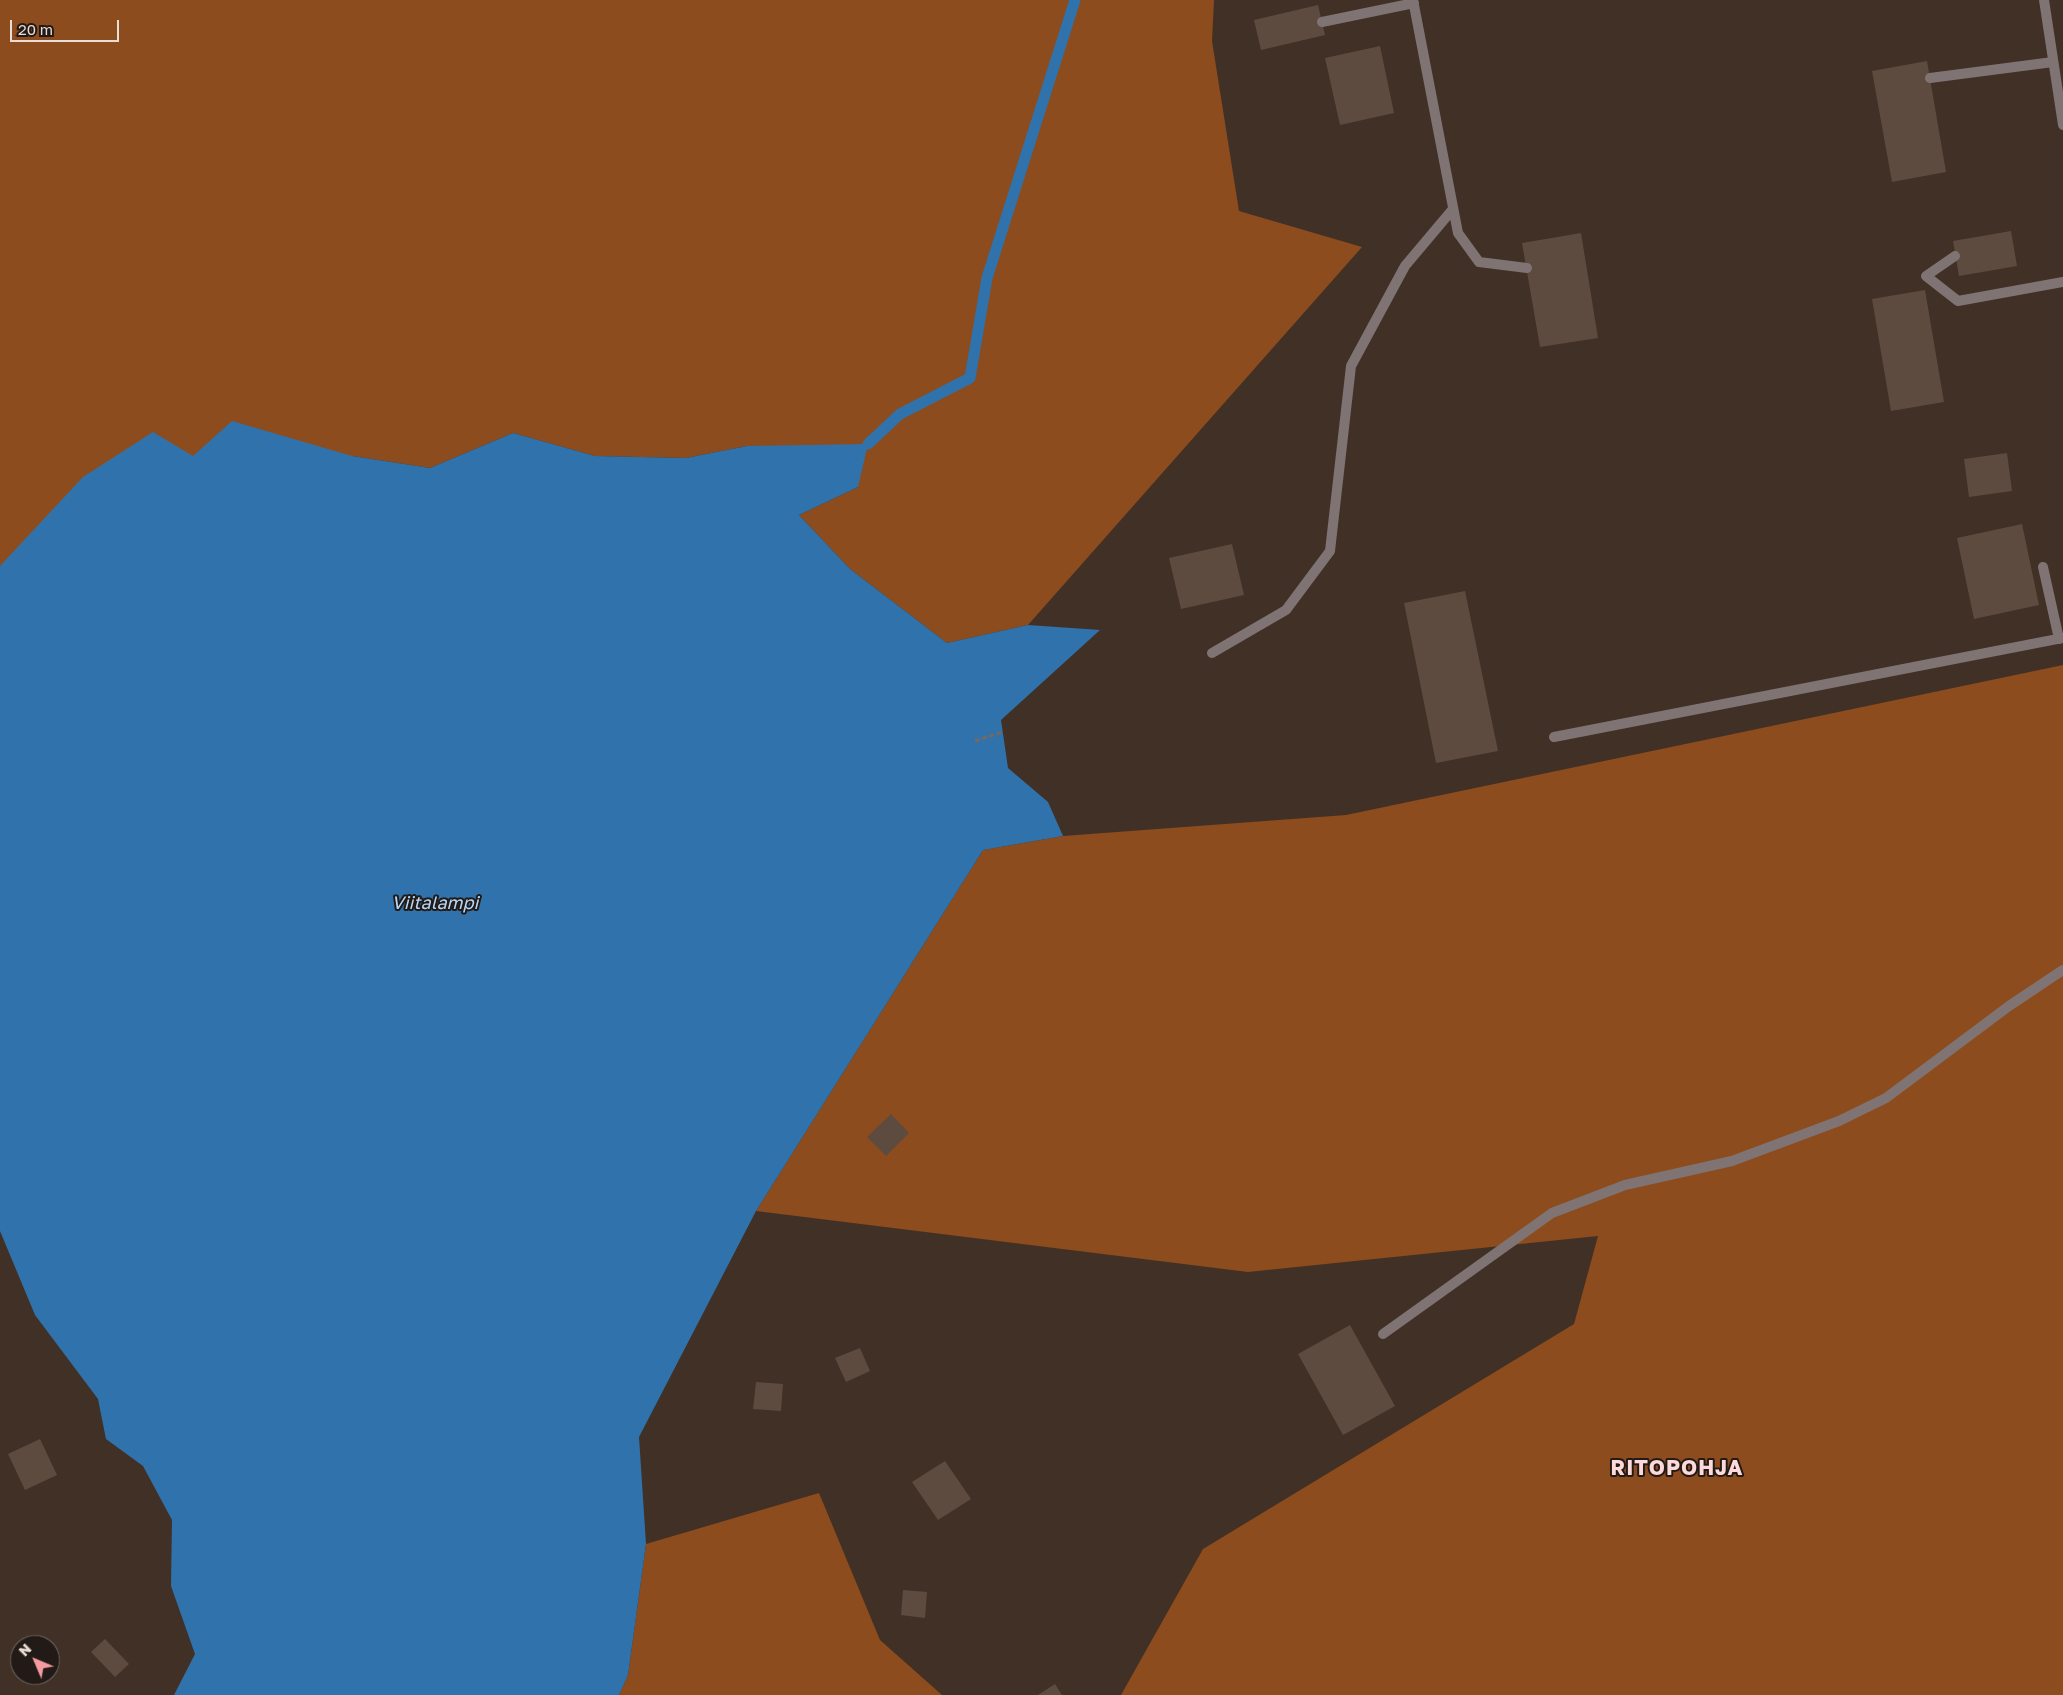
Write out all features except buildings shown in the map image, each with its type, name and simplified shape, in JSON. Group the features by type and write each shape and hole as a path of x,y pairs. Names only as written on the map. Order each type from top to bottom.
{"street":[{"path":"2044,0 2063,125"},
{"path":"1322,22 1413,1 1458,233 1479,262 1527,268"},
{"path":"1930,78 2053,62"},
{"path":"1212,653 1286,610 1330,551 1351,366 1405,266 1453,209"},
{"path":"1955,256 1926,276 1958,301 2063,282"},
{"path":"1554,737 2061,638 2043,567"},
{"path":"1383,1334 1552,1213 1625,1185 1732,1161 1839,1121 1886,1098 2009,1006 2063,970"}],"path":[{"path":"975,742 1003,732"}],"shaded area":[{"path":"0,0 1214,0 1212,41 1239,211 1362,247 1028,625 947,643 850,569 799,515 858,487 747,446 686,458 595,456 513,433 430,468 352,456 193,457 0,566"},
{"path":"2063,665 2063,1695 1121,1695 1203,1549 1574,1324 1598,1236 1248,1272 756,1211 983,850 1063,836 1346,815"},
{"path":"819,1493 880,1640 942,1695 619,1695 628,1675 646,1544"}],"water":[{"name":"Viitalampi","path":"232,421 352,456 430,468 513,433 595,456 686,458 747,446 868,444 858,487 799,515 850,569 947,643 1028,625 1100,630 1001,720 1008,768 1048,802 1063,836 983,850 756,1211 639,1437 646,1544 628,1675 619,1695 174,1695 195,1654 171,1586 172,1520 143,1466 106,1439 98,1399 35,1315 0,1231 0,566 83,477 153,432 193,456"}],"waterway":[{"path":"868,444 900,414 970,378 987,278 1075,0"}],"district":[{"name":"RITOPOHJA","path":"1677,1468"}]}
